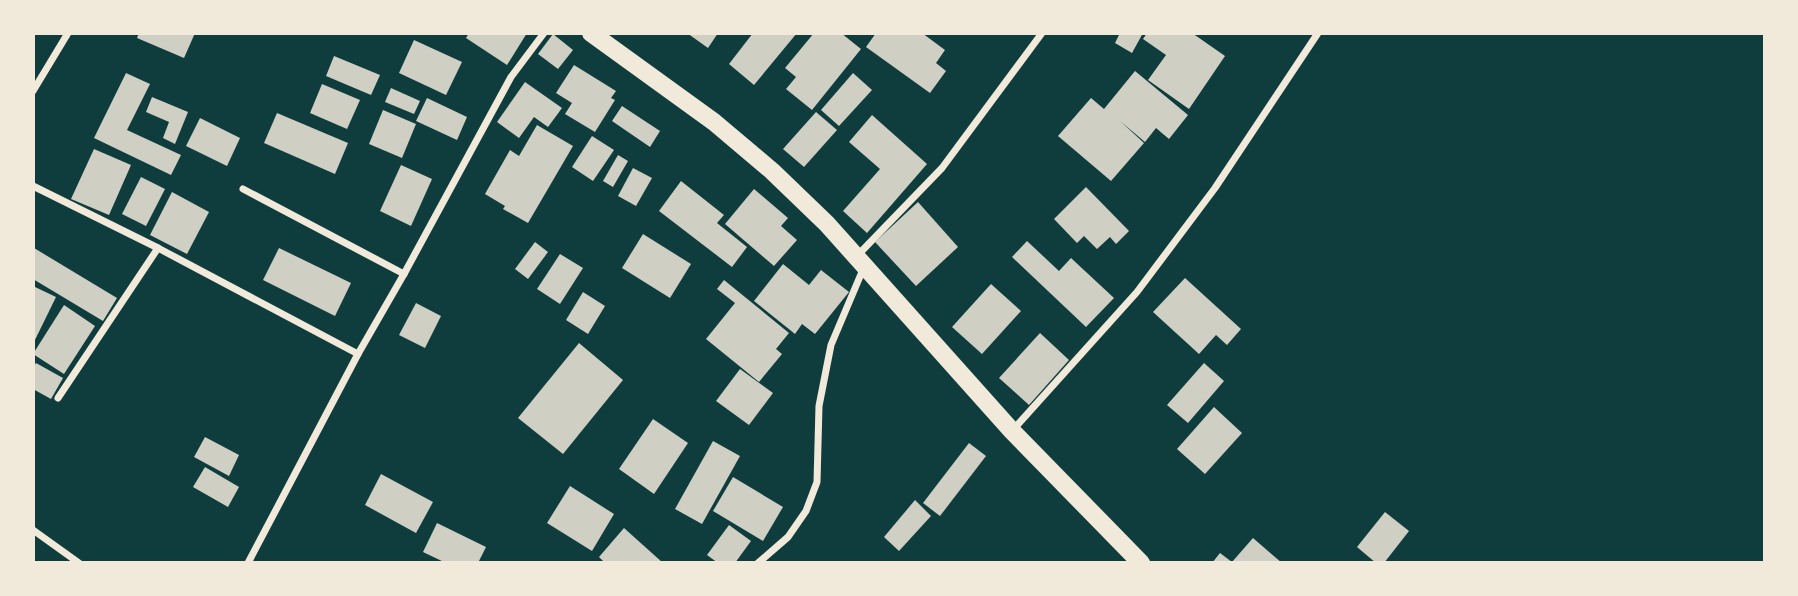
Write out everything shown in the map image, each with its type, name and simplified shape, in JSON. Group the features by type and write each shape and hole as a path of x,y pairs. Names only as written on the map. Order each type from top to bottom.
{"main road":[{"path":"592,33 714,122 772,171 827,225 1012,431 1141,563"}],"street":[{"path":"33,91 68,33"},
{"path":"248,563 358,354 511,77 544,33"},
{"path":"758,563 788,537 806,511 817,482 819,406 831,345 860,262 942,168 1042,33"},
{"path":"1012,431 1137,292 1215,188 1318,33"},
{"path":"33,186 158,248 358,354"},
{"path":"243,189 404,274"},
{"path":"58,398 158,248"},
{"path":"33,530 79,563"}],"building":[{"path":"139,33 195,33 184,58 137,38"},
{"path":"469,33 527,33 507,65 466,38"},
{"path":"687,33 718,33 708,48"},
{"path":"753,33 797,33 754,85 729,64"},
{"path":"814,33 841,33 861,49 812,110 786,89 796,77 785,68"},
{"path":"876,33 922,33 945,50 936,63 946,71 930,93 866,47"},
{"path":"1120,33 1143,33 1132,53 1115,43"},
{"path":"1147,33 1192,33 1225,56 1189,109 1148,80 1166,55 1143,39"},
{"path":"553,34 573,50 558,69 538,54"},
{"path":"414,40 462,62 446,95 399,73"},
{"path":"334,56 380,75 371,95 326,76"},
{"path":"574,65 616,91 611,98 615,100 595,132 565,114 572,103 556,93"},
{"path":"1135,71 1188,115 1169,139 1156,128 1145,142 1120,121 1144,143 1111,181 1058,136 1091,98 1104,109"},
{"path":"126,73 150,84 127,130 181,155 171,175 94,138"},
{"path":"853,73 872,90 839,126 821,110"},
{"path":"525,82 562,108 548,127 534,117 519,138 497,122"},
{"path":"322,84 360,100 347,129 310,113"},
{"path":"391,88 420,101 414,114 385,102"},
{"path":"152,97 188,112 175,144 163,138 169,122 146,112"},
{"path":"427,98 467,117 457,140 416,121"},
{"path":"622,106 660,131 650,147 612,121"},
{"path":"383,110 416,124 402,158 369,144"},
{"path":"816,112 837,130 804,167 783,149"},
{"path":"277,113 348,143 335,174 264,143"},
{"path":"872,115 927,164 867,233 843,211 880,169 849,142"},
{"path":"200,118 240,138 227,166 186,146"},
{"path":"537,125 573,146 528,223 503,209 505,206 485,194 510,150 519,156"},
{"path":"592,136 614,150 593,181 572,167"},
{"path":"94,149 131,165 109,215 71,199"},
{"path":"618,155 628,161 613,187 603,181"},
{"path":"401,165 432,179 411,226 380,211"},
{"path":"633,168 652,178 636,206 618,196"},
{"path":"141,177 165,189 146,226 122,214"},
{"path":"681,181 724,215 717,223 747,247 732,267 659,211"},
{"path":"1086,187 1129,231 1116,244 1110,237 1097,249 1084,236 1077,243 1054,219"},
{"path":"754,189 788,218 781,226 797,240 774,266 725,224"},
{"path":"172,192 209,212 187,254 150,235"},
{"path":"918,202 958,247 916,286 875,242"},
{"path":"643,234 691,264 670,298 622,268"},
{"path":"1027,241 1059,271 1071,258 1114,298 1086,327 1012,257"},
{"path":"535,242 548,252 528,279 515,269"},
{"path":"34,248 117,298 103,321 33,279"},
{"path":"279,248 351,283 335,316 263,280"},
{"path":"560,254 583,268 560,304 537,289"},
{"path":"783,264 809,285 821,270 849,292 815,334 802,324 795,334 754,301"},
{"path":"1185,278 1241,329 1227,345 1216,335 1199,354 1153,312"},
{"path":"724,280 789,333 776,349 782,354 759,382 706,339 735,303 717,289"},
{"path":"991,284 1021,311 982,354 952,327"},
{"path":"33,286 56,297 33,344"},
{"path":"583,292 605,306 588,334 566,320"},
{"path":"416,303 441,316 425,348 399,335"},
{"path":"64,305 95,326 64,374 33,354"},
{"path":"1040,333 1069,360 1029,405 999,378"},
{"path":"579,343 623,380 563,454 518,418"},
{"path":"36,363 63,378 51,399 33,389 33,368"},
{"path":"1204,363 1224,381 1188,423 1167,405"},
{"path":"740,369 773,393 749,425 716,401"},
{"path":"1214,407 1242,433 1205,474 1177,449"},
{"path":"653,419 688,443 654,494 619,469"},
{"path":"205,437 239,455 229,476 194,457"},
{"path":"713,441 740,456 702,524 675,509"},
{"path":"969,443 986,456 940,516 923,503"},
{"path":"205,467 239,487 228,507 193,487"},
{"path":"381,474 433,502 416,533 365,505"},
{"path":"733,477 783,507 763,541 713,511"},
{"path":"570,486 614,514 592,551 547,523"},
{"path":"915,500 931,516 899,551 884,537"},
{"path":"1385,512 1409,531 1384,563 1376,563 1357,547"},
{"path":"437,523 486,547 478,563 446,563 423,552"},
{"path":"729,525 751,541 735,563 718,563 707,555"},
{"path":"624,528 663,563 605,563 599,557"},
{"path":"1253,538 1282,563 1212,563 1220,553 1232,562"}]}
